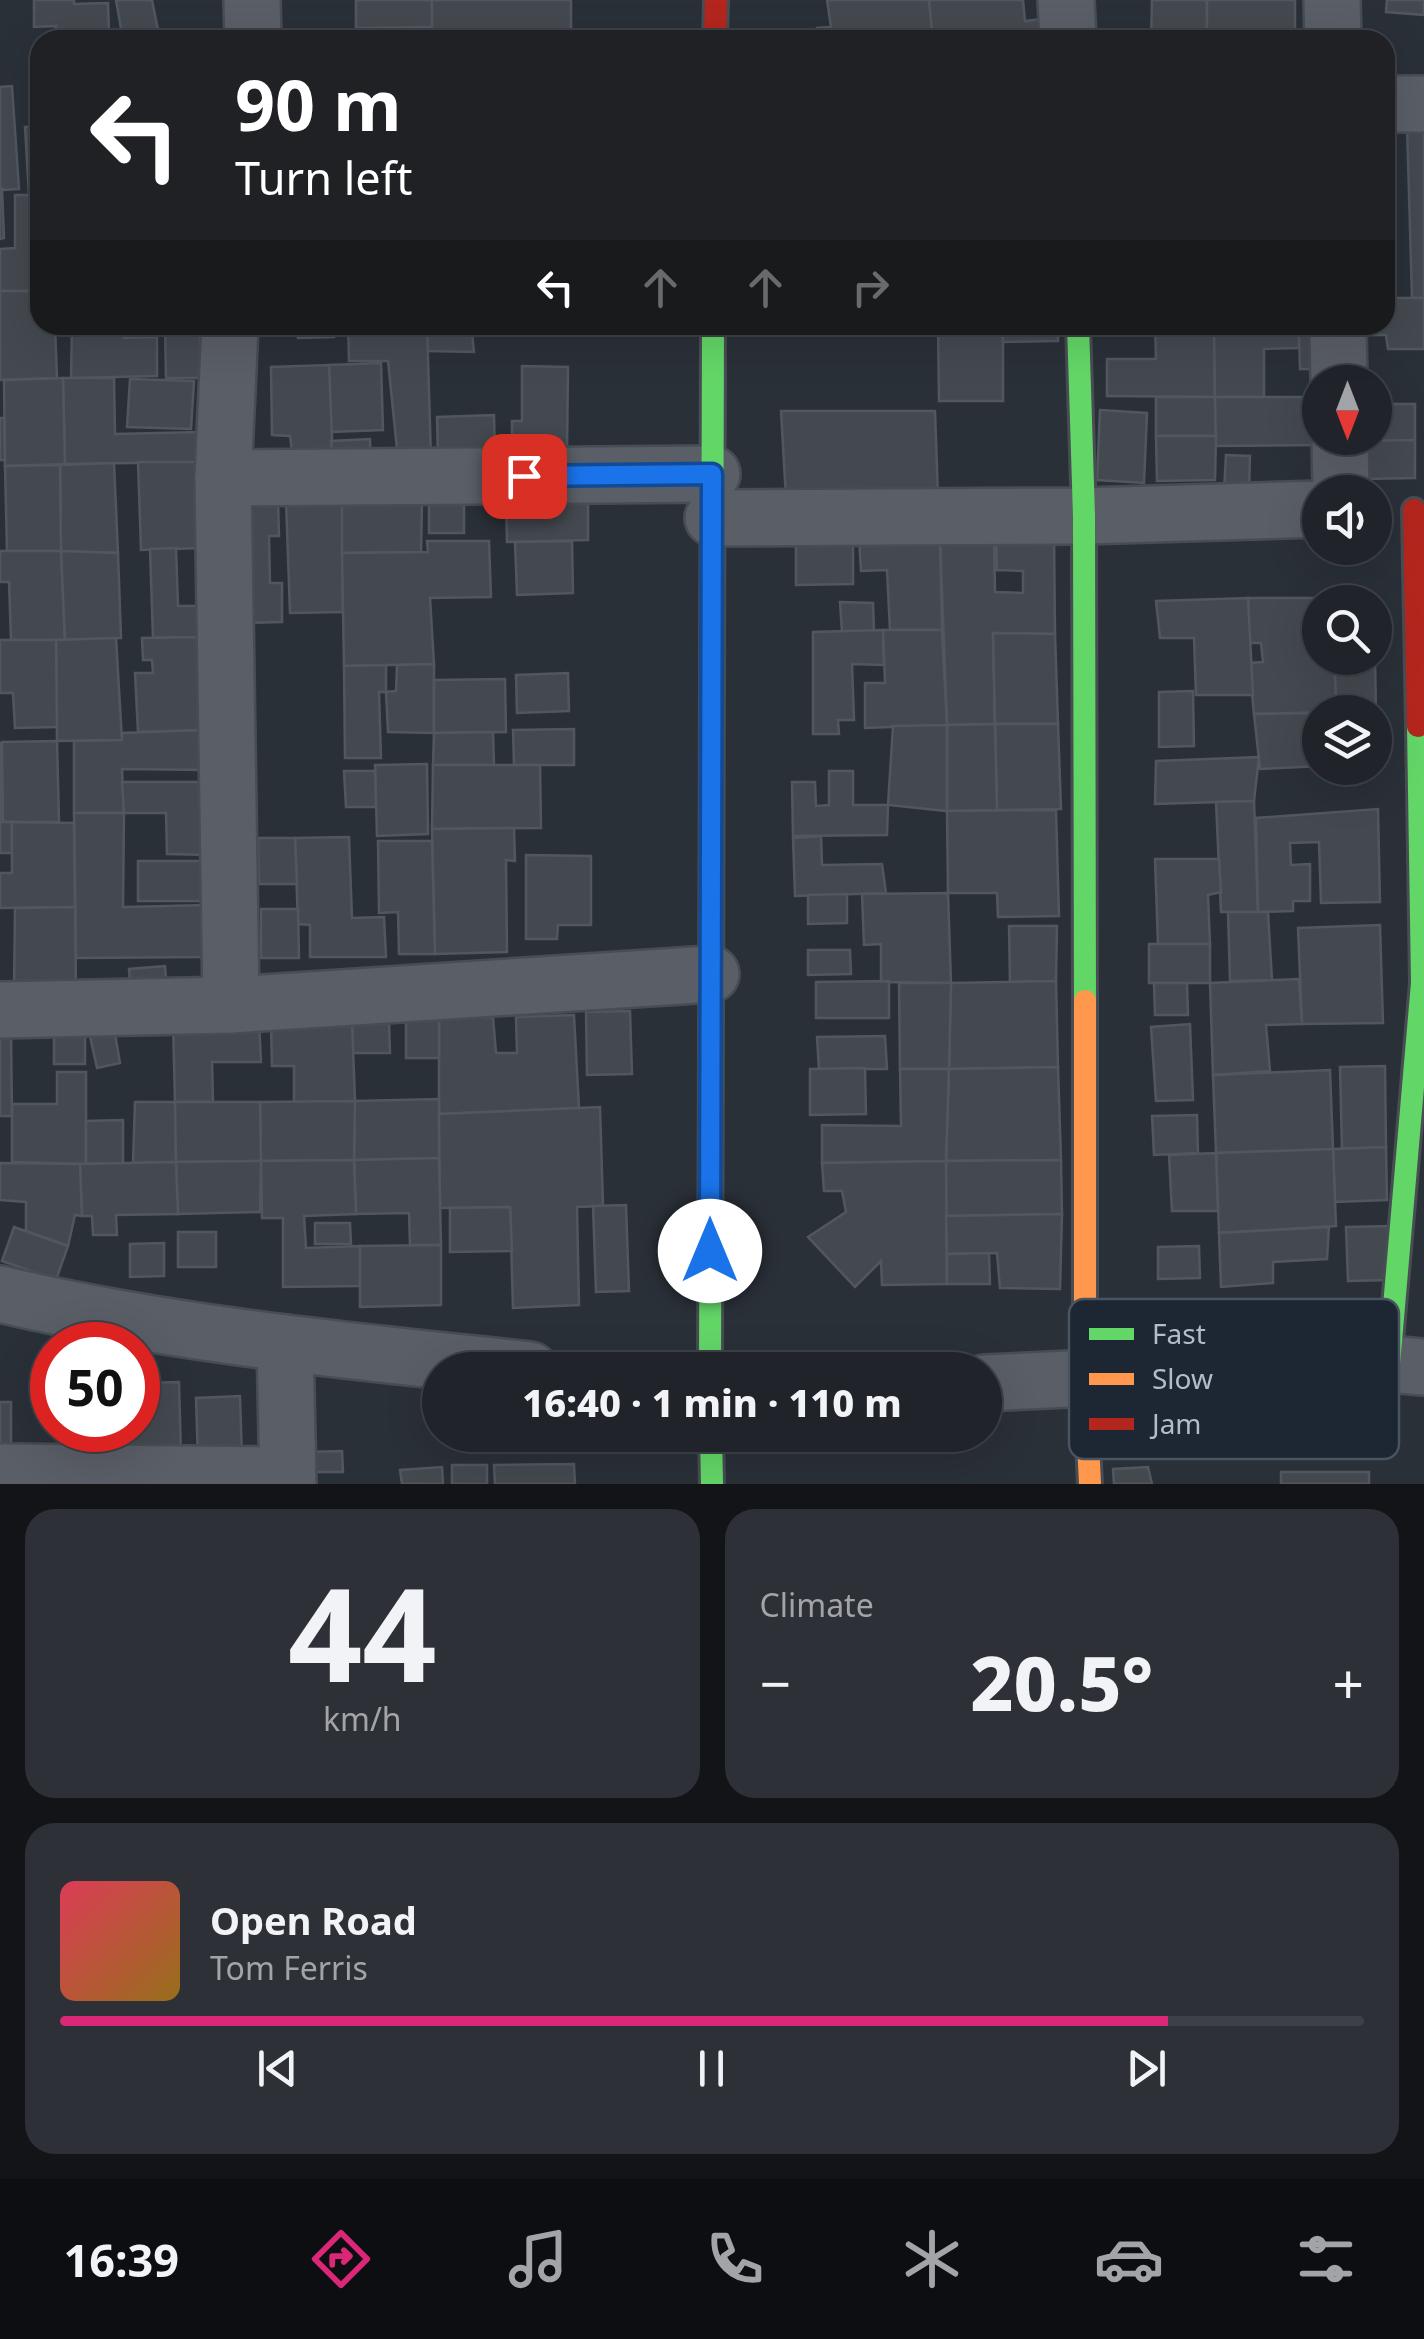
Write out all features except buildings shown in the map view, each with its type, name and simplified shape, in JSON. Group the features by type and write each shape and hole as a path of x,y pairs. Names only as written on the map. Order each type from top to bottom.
{"street":[{"path":"252,0 253,30"},
{"path":"715,30 716,0"},
{"path":"1066,0 1068,30"},
{"path":"1332,0 1333,30"},
{"path":"1395,104 1424,104"},
{"path":"230,335 223,478 232,1004"},
{"path":"710,1352 714,335"},
{"path":"1078,335 1084,516 1085,1299"},
{"path":"1338,335 1339,365"},
{"path":"223,478 713,496 1084,516 1302,510"},
{"path":"1404,510 1423,983 1406,1365"},
{"path":"0,1010 232,1004 710,974"},
{"path":"0,1294 77,1312 286,1344 422,1358"},
{"path":"0,1472 288,1479 286,1344"},
{"path":"1002,1383 1069,1381"},
{"path":"711,1452 712,1484"},
{"path":"1089,1459 1090,1484"}],"traffic: fast":[{"path":"710,1352 713,335"},
{"path":"1078,335 1084,516 1085,1001"},
{"path":"1395,1299 1422,983 1418,726"},
{"path":"711,1452 712,1484"}],"traffic: slow":[{"path":"1085,1001 1085,1299"},
{"path":"1089,1459 1090,1484"}],"traffic: jam":[{"path":"715,30 716,0"},
{"path":"1414,510 1418,726"}],"route":[{"path":"524,476 712,474 710,1251"}]}
